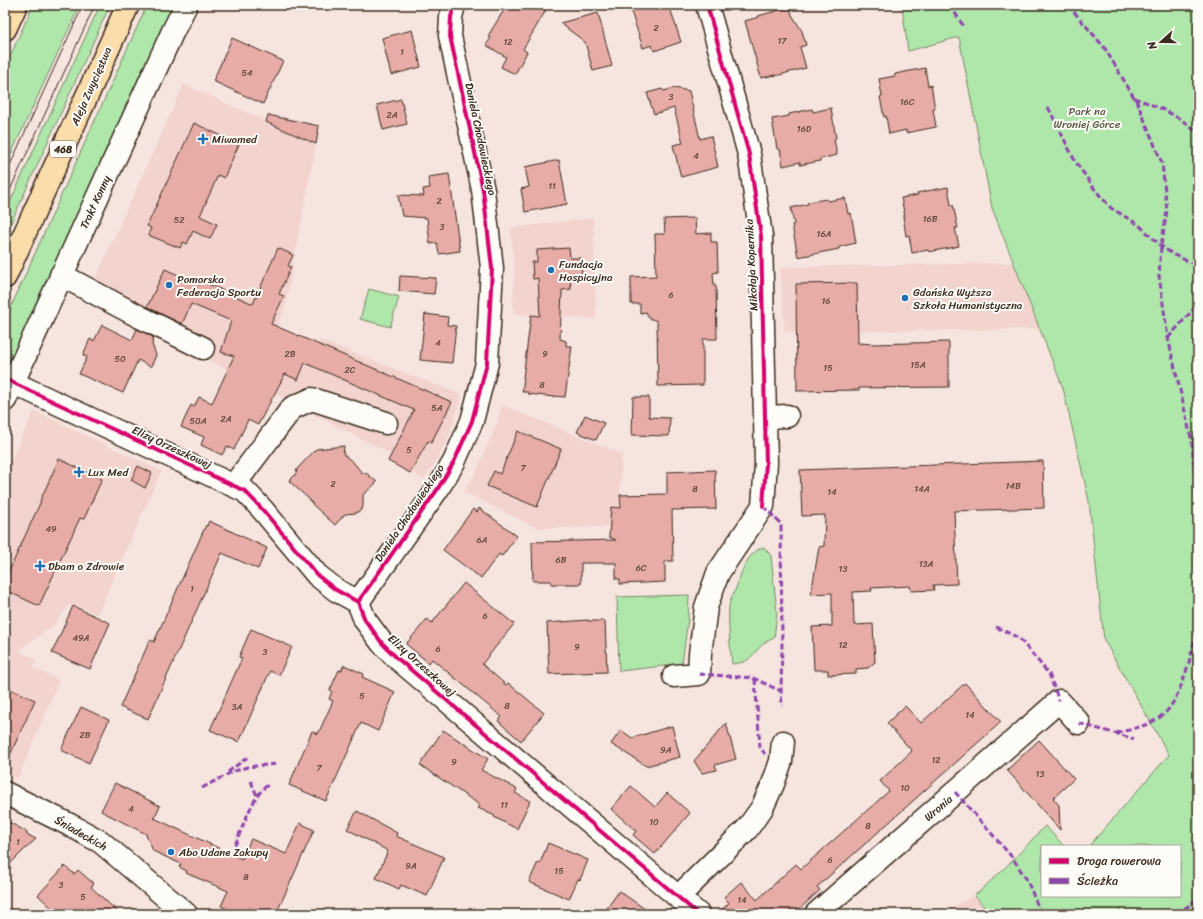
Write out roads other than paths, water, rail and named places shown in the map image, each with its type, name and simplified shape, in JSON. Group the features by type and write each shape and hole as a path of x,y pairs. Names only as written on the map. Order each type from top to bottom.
{"main road":[{"path":"5,29 16,5"},
{"name":"Aleja Zwycięstwa","path":"5,277 128,5"}],"street":[{"name":"Trakt Konny","path":"8,387 186,5"},
{"name":"Daniela Chodowieckiego","path":"358,602 437,490 454,462 472,421 487,363 492,268 484,190 450,36 451,17 454,5"},
{"name":"Mikołaja Kopernika","path":"674,676 699,674 706,607 718,574 763,506 766,463 776,417 761,236 749,154 707,5"},
{"path":"61,275 140,317 203,348"},
{"name":"Elizy Orzeszkowej","path":"8,387 245,491 317,575 336,590 358,602 365,620 382,643 397,658 698,914"},
{"path":"234,485 292,408 312,398 386,423"},
{"name":"Wronia","path":"816,914 1059,701 1079,723"},
{"path":"678,897 747,829 762,808 773,784 781,761 783,742"},
{"name":"Śniadeckich","path":"5,793 101,842 186,914"}],"tram line":[{"path":"5,176 83,5"},
{"path":"5,201 95,5"}],"place":[{"name":"Miwomed","path":"203,139"},
{"name":"Fundacja Hospicyjna","path":"551,270"},
{"name":"Pomorska Federacja Sportu","path":"169,285"},
{"name":"Gdańska Wyższa Szkoła Humanistyczna","path":"905,298"},
{"name":"Lux Med","path":"79,472"},
{"name":"Dbam o Zdrowie","path":"40,566"},
{"name":"Abo Udane Zakupy","path":"171,852"}],"park label":[{"name":"Park na Wroniej Górce","path":"1087,117"}]}
